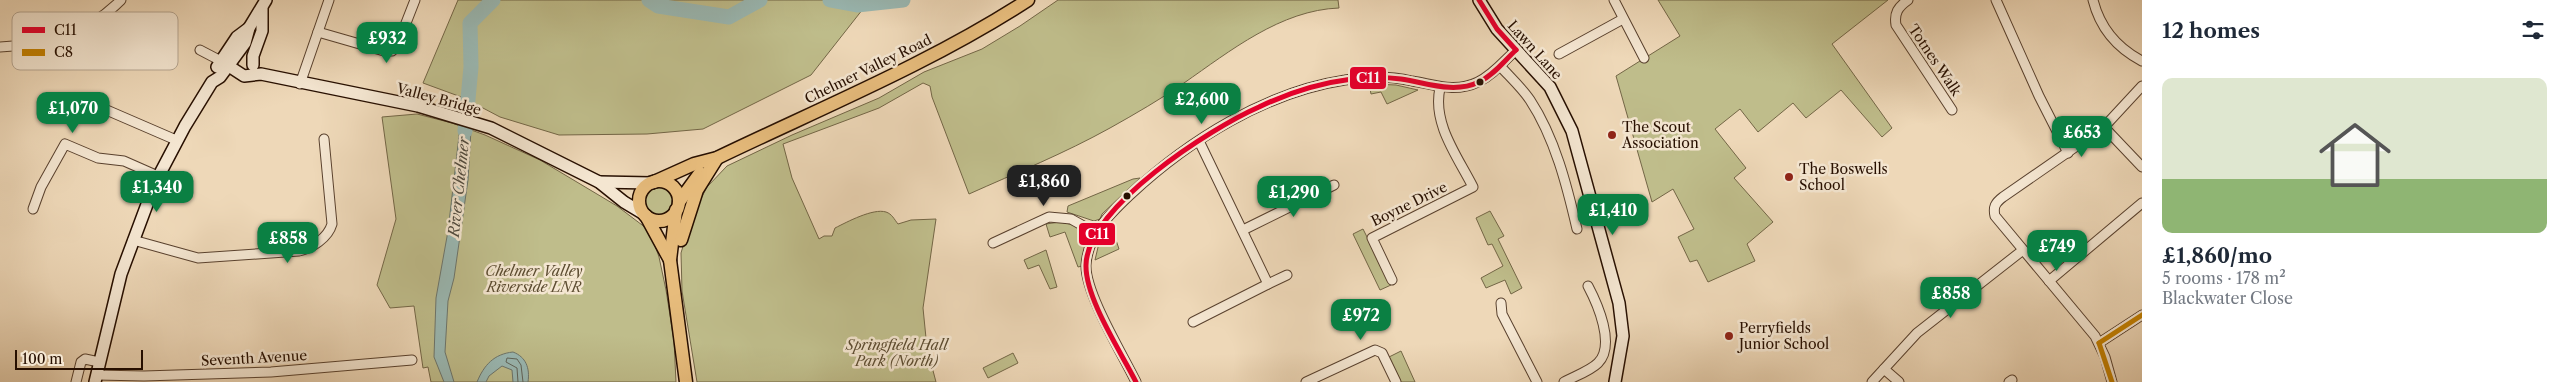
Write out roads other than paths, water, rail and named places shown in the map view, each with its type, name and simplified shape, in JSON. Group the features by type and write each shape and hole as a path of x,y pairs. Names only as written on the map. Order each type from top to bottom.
{"main road":[{"name":"Chelmer Valley Road","path":"653,182 694,164 717,158 930,56 999,19 1028,0"},
{"name":"Chelmer Valley Road","path":"678,206 694,181 717,158"},
{"path":"674,293 684,228 698,190 717,158"},
{"path":"670,260 640,204 640,196 644,188 653,182 670,185 677,193 678,206 670,260 686,382"},
{"path":"646,215 654,220 663,220 671,217 678,206"}],"street":[{"path":"107,12 121,0"},
{"path":"300,84 329,0"},
{"path":"318,32 384,51 392,51 397,46 415,0"},
{"name":"Lawn Lane","path":"1478,0 1497,29 1543,77 1556,97 1578,153 1619,304 1623,336 1614,382"},
{"path":"1614,0 1644,58"},
{"name":"Totnes Walk","path":"1908,0 1898,9 1894,16 1896,25 1952,110"},
{"path":"1996,0 2038,96 2068,153"},
{"path":"2093,0 2107,32 2121,47 2142,61"},
{"path":"96,378 119,280 158,176 176,140 212,82 245,43 249,28 264,4"},
{"path":"257,70 253,56 262,31 264,4"},
{"path":"1559,54 1623,19"},
{"path":"200,50 228,62"},
{"path":"1136,382 1086,277 1088,252 1096,233 1148,178 1199,141 1266,104 1328,83 1374,77 1412,81 1440,88 1458,88 1474,83 1500,66 1516,50"},
{"name":"Valley Bridge","path":"228,62 300,84 418,106 453,116 514,138 599,182 624,202 646,215"},
{"path":"1500,66 1529,98 1544,125 1563,175 1577,229"},
{"path":"2112,382 2100,344 1995,216 1994,205 2104,127 2142,86"},
{"name":"Boyne Drive","path":"1392,280 1372,238 1473,187 1440,122 1438,105 1440,88"},
{"path":"95,105 176,140"},
{"path":"2104,127 2142,167"},
{"path":"133,240 198,258 299,251 310,247 327,235 332,224 324,139"},
{"path":"1199,141 1268,284"},
{"path":"33,209 41,187 64,144 98,158 124,161 158,176"},
{"name":"Valley Bridge","path":"599,182 653,182"},
{"path":"1242,230 1334,185"},
{"path":"2050,282 2142,203"},
{"path":"993,244 1049,217 1071,219 1096,233"},
{"path":"1872,382 1917,333 1936,316 2023,250"},
{"path":"1193,322 1287,275"},
{"path":"1564,382 1598,363 1604,353 1603,321 1588,286"},
{"path":"1501,303 1502,314 1536,382"},
{"path":"2100,344 2142,315"},
{"path":"1306,382 1375,350 1382,353 1396,382"},
{"path":"76,382 81,362 86,359 99,362"},
{"name":"Seventh Avenue","path":"96,378 271,372 412,360"},
{"path":"1884,369 1898,382"}],"water":[{"path":"462,110 472,113 468,180 454,278 448,301 445,352 454,382 444,382 434,357 436,298 448,231"},
{"path":"513,352 521,357 526,364 528,382 513,382 512,370 502,366 489,376 486,382 477,382 490,361 500,355"}],"waterway":[{"name":"River Chelmer","path":"465,131 471,67 470,23 493,0"},
{"name":"River Chelmer","path":"649,0 658,6 729,17 760,0"},
{"name":"River Chelmer","path":"830,0 857,5 903,0"}],"place":[{"name":"The Scout Association","path":"1612,135"},
{"name":"The Boswells School","path":"1789,177"},
{"name":"Perryfields Junior School","path":"1729,336"}],"park label":[{"name":"Chelmer Valley Riverside LNR","path":"534,280"},
{"name":"Springfield Hall Park (North)","path":"897,354"}]}
